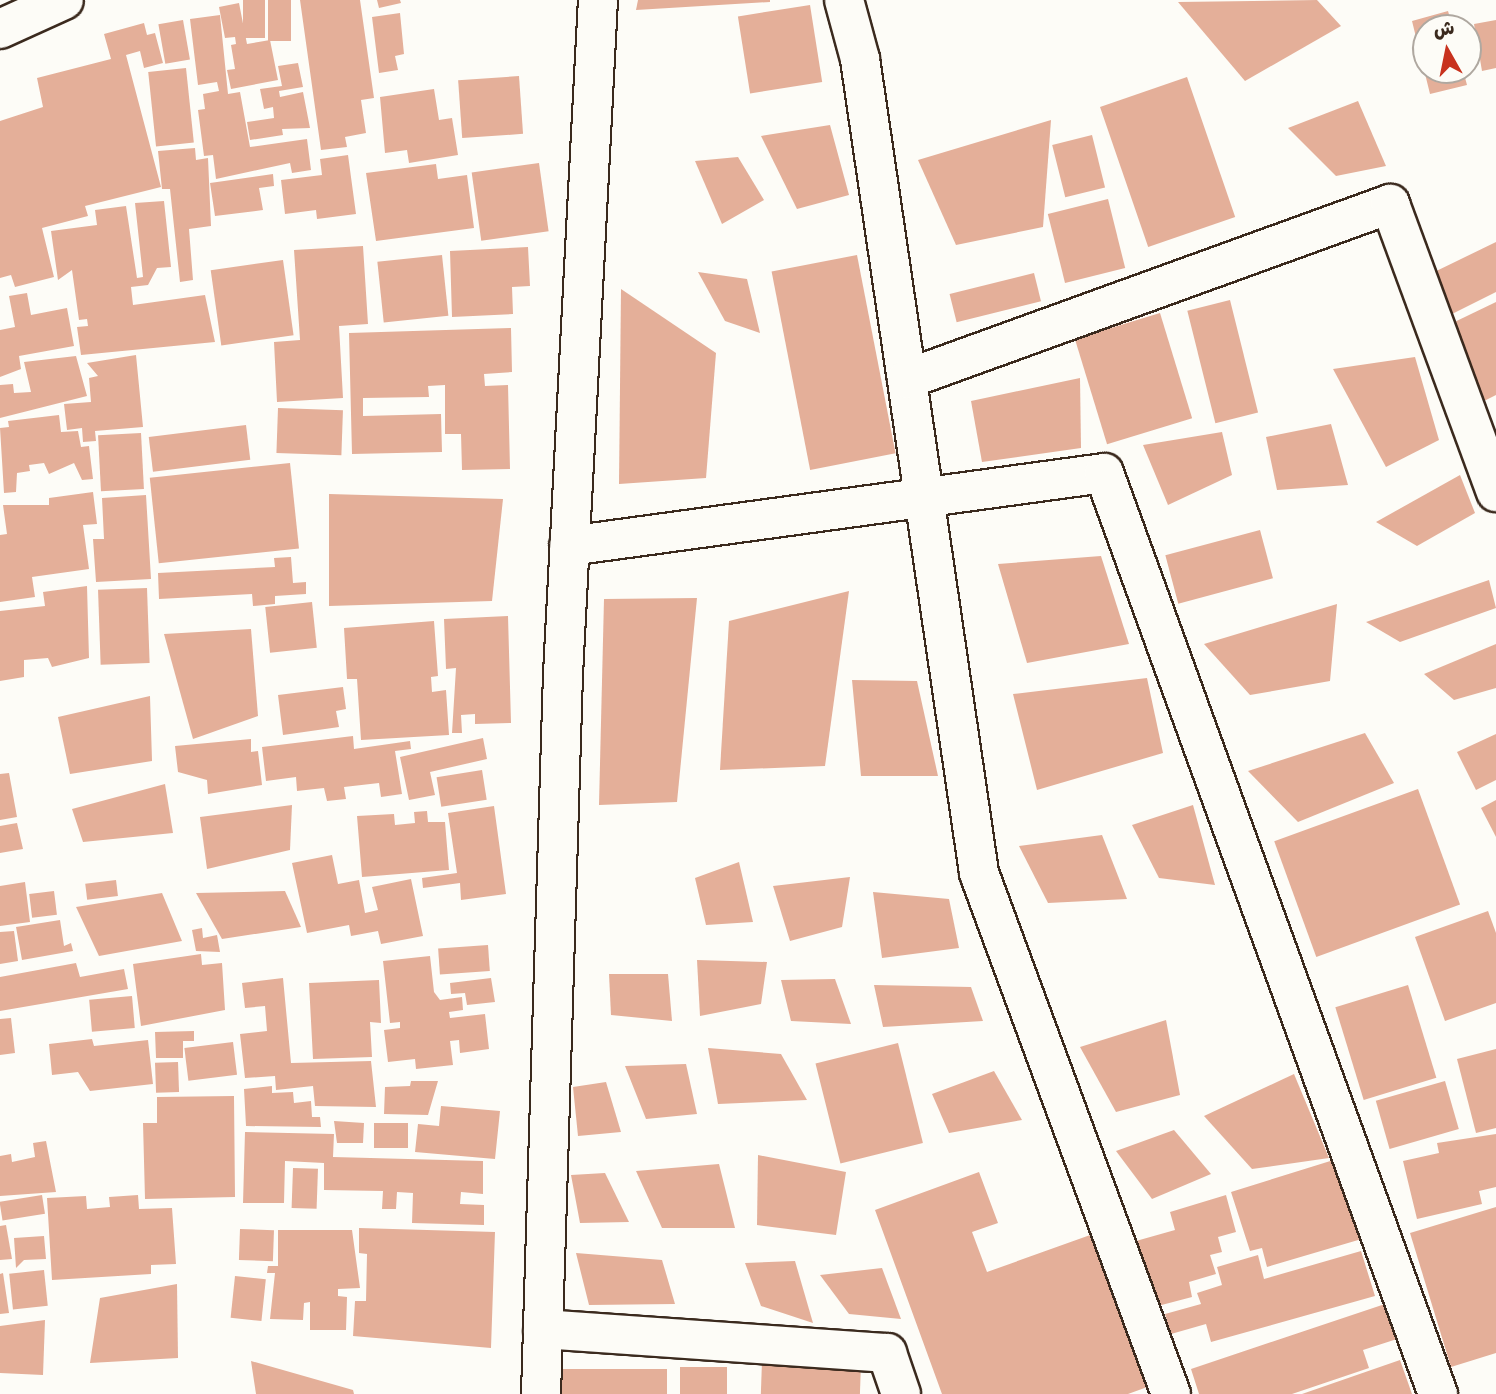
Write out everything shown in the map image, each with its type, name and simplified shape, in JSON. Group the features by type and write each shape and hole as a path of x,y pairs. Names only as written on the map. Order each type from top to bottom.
{"street":[{"path":"0,29 64,0"},
{"path":"541,1394 569,546 598,0"},
{"path":"844,0 860,59 979,873 1171,1394"},
{"path":"907,379 1390,204 1496,492"},
{"path":"569,546 1104,473 1438,1394"},
{"path":"542,1329 887,1353"},
{"path":"885,1394 887,1353"},
{"path":"887,1353 901,1394"}],"building":[{"path":"243,0 265,0 265,38 243,38"},
{"path":"268,0 291,0 291,41 268,41"},
{"path":"300,0 360,0 374,98 361,100 366,133 345,137 347,147 321,150"},
{"path":"377,0 400,0 401,3 379,8"},
{"path":"638,0 770,0 770,2 636,10"},
{"path":"1317,0 1341,26 1245,81 1178,2"},
{"path":"239,3 247,44 270,40 278,80 231,89 227,70 235,69 231,45 236,44 235,37 225,38 219,7"},
{"path":"810,5 822,82 750,93 738,16"},
{"path":"400,13 404,54 395,56 398,70 379,73 372,17"},
{"path":"220,15 228,94 240,92 250,147 307,139 311,170 292,173 290,163 216,179 213,155 204,156 198,110 205,109 203,94 219,91 217,82 198,85 190,19"},
{"path":"183,20 190,59 165,64 158,24"},
{"path":"1496,20 1496,68 1482,71 1482,23"},
{"path":"144,23 147,35 155,33 163,63 144,68 140,51 126,55 161,187 85,206 88,216 42,228 54,277 15,287 11,275 0,278 0,121 43,107 37,78 111,59 104,34"},
{"path":"298,63 303,87 279,91 280,97 303,92 310,128 282,129 283,135 250,140 247,122 274,118 273,107 264,109 260,89 282,86 278,66"},
{"path":"186,68 194,143 156,147 148,72"},
{"path":"519,76 523,134 462,138 458,80"},
{"path":"1187,77 1235,217 1148,247 1100,107"},
{"path":"1428,84 1467,85 1430,94"},
{"path":"434,89 439,120 452,118 458,155 409,163 407,150 385,153 380,97"},
{"path":"1358,101 1386,166 1336,176 1288,128"},
{"path":"1051,120 1043,227 956,245 918,160"},
{"path":"830,125 849,195 797,209 761,136"},
{"path":"1092,135 1105,187 1065,197 1052,145"},
{"path":"195,148 196,160 208,158 211,226 189,229 193,280 180,282 170,189 162,189 158,151"},
{"path":"348,155 356,214 317,219 316,210 285,214 281,180 322,175 320,159"},
{"path":"738,157 764,200 722,224 695,161"},
{"path":"539,163 549,231 481,241 472,172"},
{"path":"436,164 438,179 467,175 474,228 376,241 366,173"},
{"path":"273,174 274,186 259,188 263,210 215,216 210,183"},
{"path":"1108,199 1125,268 1065,283 1048,214"},
{"path":"164,201 171,267 157,268 148,285 131,287 133,305 205,295 215,342 81,355 77,327 88,326 87,319 79,320 72,270 58,280 51,231 97,225 95,210 126,206 137,278 143,277 135,203"},
{"path":"1496,242 1496,292 1444,318 1424,277"},
{"path":"363,246 368,324 339,326 343,398 277,402 274,342 300,340 294,250"},
{"path":"528,247 530,286 512,287 513,314 452,317 450,251"},
{"path":"442,255 448,316 384,322 377,262"},
{"path":"857,255 896,453 810,470 772,272"},
{"path":"283,260 294,335 221,345 211,270"},
{"path":"698,272 747,279 760,333 725,321"},
{"path":"1034,273 1041,301 957,322 950,294"},
{"path":"621,289 716,353 706,478 619,484"},
{"path":"27,293 31,315 67,308 74,346 19,356 21,369 0,377 0,330 15,327 9,296"},
{"path":"1230,300 1258,413 1215,423 1187,311"},
{"path":"1496,302 1496,395 1478,404 1442,328"},
{"path":"1160,313 1192,418 1107,444 1075,339"},
{"path":"511,328 512,372 484,374 485,386 508,385 510,469 462,470 461,434 445,434 445,385 428,386 429,397 363,398 363,416 441,414 442,452 352,454 349,333"},
{"path":"136,355 143,427 95,431 96,441 83,442 82,428 67,430 64,404 91,402 89,378 98,376 87,363"},
{"path":"76,356 87,396 0,418 0,385 13,384 14,393 31,392 24,362"},
{"path":"1415,357 1439,440 1386,467 1333,369"},
{"path":"1080,378 1081,448 982,462 971,401"},
{"path":"278,408 343,410 341,455 276,453"},
{"path":"59,415 61,432 78,431 81,447 89,446 93,479 82,480 74,463 49,474 44,463 29,465 30,471 17,473 16,492 4,493 0,428 9,427 8,421"},
{"path":"1331,424 1348,485 1277,490 1266,437"},
{"path":"246,425 250,460 153,472 149,437"},
{"path":"1222,432 1232,475 1168,505 1143,445"},
{"path":"141,433 144,489 101,491 98,435"},
{"path":"290,463 299,549 159,563 150,478"},
{"path":"1460,475 1475,513 1417,546 1376,522"},
{"path":"93,492 97,524 83,525 89,569 32,577 35,597 0,602 0,535 7,534 3,505 49,505 49,498"},
{"path":"329,494 503,499 492,601 329,606"},
{"path":"146,495 151,579 96,582 93,539 104,539 102,498"},
{"path":"1260,530 1273,578 1178,604 1165,555"},
{"path":"1101,556 1129,644 1027,663 998,564"},
{"path":"291,557 293,583 306,582 306,594 275,596 275,604 253,606 252,594 159,599 158,573 275,567 274,558"},
{"path":"1489,580 1496,608 1400,642 1366,622"},
{"path":"87,586 89,658 52,667 48,658 24,660 24,677 0,681 0,611 45,606 43,592"},
{"path":"147,588 150,663 101,665 98,590"},
{"path":"849,591 825,766 720,770 729,621"},
{"path":"697,598 677,802 599,805 604,599"},
{"path":"312,602 317,648 270,653 265,607"},
{"path":"1337,604 1330,681 1250,695 1204,644"},
{"path":"508,616 511,723 475,724 475,714 461,715 462,733 452,733 456,668 446,669 444,619"},
{"path":"434,621 438,676 431,677 432,692 446,690 449,735 361,740 357,679 347,679 344,628"},
{"path":"251,629 258,716 193,739 164,634"},
{"path":"1496,644 1496,688 1454,700 1424,674"},
{"path":"1147,678 1163,753 1037,790 1013,694"},
{"path":"852,680 917,681 938,776 861,776"},
{"path":"343,687 346,709 336,711 339,727 283,735 278,695"},
{"path":"150,696 152,761 70,774 58,717"},
{"path":"1365,733 1394,783 1298,822 1248,771"},
{"path":"1496,734 1496,780 1476,790 1457,752"},
{"path":"353,736 354,749 410,741 411,749 395,751 402,794 381,797 379,783 344,787 346,799 327,801 324,788 297,791 296,777 266,781 262,747"},
{"path":"483,738 487,759 430,772 435,795 409,800 400,757"},
{"path":"251,739 251,752 258,751 262,785 208,794 207,780 178,772 175,746"},
{"path":"482,770 487,800 441,807 437,777"},
{"path":"9,773 17,817 0,820 0,774"},
{"path":"165,784 173,833 83,842 72,809"},
{"path":"1418,789 1460,905 1316,957 1274,841"},
{"path":"1496,800 1496,837 1481,808"},
{"path":"292,805 290,850 207,869 200,817"},
{"path":"1193,805 1215,885 1159,878 1132,825"},
{"path":"494,806 506,894 461,900 460,883 423,888 422,878 457,873 448,813"},
{"path":"427,811 428,822 445,822 449,870 362,877 357,816 394,814 395,825 415,823 414,812"},
{"path":"17,823 23,849 0,853 0,826"},
{"path":"1102,835 1127,899 1048,903 1019,846"},
{"path":"332,855 338,884 359,880 365,913 378,910 372,887 411,879 423,936 381,944 378,931 351,936 349,925 307,933 292,863"},
{"path":"739,862 753,922 706,925 695,878"},
{"path":"850,877 842,927 790,941 773,886"},
{"path":"116,880 118,896 87,900 85,884"},
{"path":"25,882 30,922 0,926 0,886"},
{"path":"54,891 57,915 32,918 29,894"},
{"path":"285,891 301,927 222,939 196,893"},
{"path":"873,892 949,899 959,948 882,958"},
{"path":"162,893 182,941 99,956 76,907"},
{"path":"1488,911 1496,933 1496,1003 1445,1021 1415,937"},
{"path":"60,920 64,946 71,943 73,951 22,960 16,927"},
{"path":"202,928 203,938 217,935 220,952 196,951 192,930"},
{"path":"14,931 18,961 0,964 0,932"},
{"path":"488,945 490,971 440,974 438,948"},
{"path":"201,954 202,965 222,963 225,1010 141,1026 133,964"},
{"path":"430,956 434,992 440,1000 462,997 463,1010 449,1012 450,1018 485,1014 489,1049 460,1053 459,1040 450,1041 453,1065 416,1069 415,1059 388,1062 384,1030 400,1028 400,1022 390,1023 383,961"},
{"path":"697,960 767,962 761,1004 700,1016"},
{"path":"76,963 80,977 124,969 128,989 0,1011 0,977"},
{"path":"609,974 668,974 672,1021 611,1015"},
{"path":"283,978 291,1063 371,1061 376,1107 315,1106 313,1086 276,1090 275,1076 245,1078 240,1034 267,1031 265,1006 245,1008 242,983"},
{"path":"491,978 495,1002 467,1005 465,993 451,994 450,983"},
{"path":"835,979 851,1024 791,1021 781,980"},
{"path":"379,980 381,1023 370,1022 372,1057 313,1059 309,983"},
{"path":"874,985 971,987 983,1021 883,1027"},
{"path":"1408,985 1436,1078 1364,1100 1335,1007"},
{"path":"132,996 135,1028 92,1032 89,1000"},
{"path":"11,1018 15,1053 0,1055 0,1019"},
{"path":"1166,1020 1180,1095 1116,1112 1080,1047"},
{"path":"194,1031 194,1041 183,1041 183,1058 156,1058 155,1032"},
{"path":"92,1039 94,1046 148,1040 153,1084 90,1091 78,1072 52,1075 49,1044"},
{"path":"233,1042 237,1075 188,1081 184,1048"},
{"path":"898,1043 923,1143 840,1164 816,1064"},
{"path":"708,1048 781,1054 807,1100 718,1104"},
{"path":"1496,1049 1496,1128 1476,1133 1457,1059"},
{"path":"178,1062 179,1092 156,1093 155,1063"},
{"path":"686,1064 697,1114 646,1119 625,1066"},
{"path":"994,1071 1022,1120 949,1133 932,1094"},
{"path":"1294,1074 1329,1158 1252,1169 1204,1116"},
{"path":"411,1081 438,1081 428,1115 384,1114 385,1087 410,1086"},
{"path":"1445,1081 1459,1129 1390,1149 1376,1101"},
{"path":"606,1082 621,1132 578,1136 573,1087"},
{"path":"272,1086 272,1093 293,1092 294,1103 311,1101 312,1117 320,1117 321,1127 246,1126 244,1089"},
{"path":"234,1096 235,1197 145,1199 143,1123 157,1123 157,1097"},
{"path":"441,1106 500,1111 495,1159 415,1152 418,1124 439,1126"},
{"path":"334,1121 364,1123 363,1143 337,1143"},
{"path":"374,1123 408,1123 408,1148 374,1148"},
{"path":"1174,1130 1211,1174 1152,1199 1116,1151"},
{"path":"245,1132 334,1134 333,1157 483,1161 483,1194 461,1192 460,1204 484,1205 484,1225 412,1223 413,1193 397,1192 396,1209 382,1209 383,1191 324,1190 324,1163 285,1161 284,1203 243,1203"},
{"path":"1496,1134 1496,1187 1479,1191 1482,1204 1417,1219 1403,1161 1439,1153 1437,1143"},
{"path":"46,1141 56,1192 0,1196 0,1156 11,1154 12,1162 35,1157 33,1143"},
{"path":"758,1155 846,1172 836,1235 757,1225"},
{"path":"1340,1158 1365,1238 1267,1267 1262,1248 1250,1251 1231,1192"},
{"path":"719,1164 735,1228 662,1228 636,1171"},
{"path":"293,1168 318,1169 317,1209 292,1208"},
{"path":"979,1172 998,1223 972,1232 987,1272 1093,1234 1150,1386 1128,1394 942,1394 875,1210"},
{"path":"605,1173 629,1222 580,1223 571,1175"},
{"path":"42,1195 45,1214 3,1220 0,1202"},
{"path":"138,1195 139,1209 172,1208 176,1264 151,1265 151,1274 52,1280 47,1198 86,1196 87,1209 110,1207 109,1197"},
{"path":"1226,1195 1236,1232 1218,1237 1222,1252 1210,1255 1216,1274 1189,1282 1192,1297 1154,1307 1136,1241 1175,1230 1170,1212"},
{"path":"1496,1207 1496,1353 1451,1367 1410,1233"},
{"path":"6,1225 12,1259 0,1260 0,1226"},
{"path":"359,1228 495,1232 491,1348 353,1336 355,1301 366,1301 367,1254 359,1253"},
{"path":"240,1229 274,1230 273,1261 239,1260"},
{"path":"278,1230 352,1230 360,1288 338,1289 338,1296 347,1297 346,1330 310,1330 310,1302 304,1303 303,1320 270,1319 275,1273 267,1273 268,1266 278,1266"},
{"path":"44,1236 46,1259 24,1260 16,1268 14,1238"},
{"path":"1361,1251 1375,1296 1211,1342 1206,1324 1171,1334 1165,1314 1201,1304 1197,1293 1222,1285 1217,1267 1258,1255 1264,1279"},
{"path":"576,1253 662,1260 675,1304 589,1305"},
{"path":"795,1261 813,1323 761,1306 745,1263"},
{"path":"882,1268 901,1319 849,1314 820,1275"},
{"path":"44,1270 48,1306 13,1309 9,1274"},
{"path":"3,1273 9,1313 0,1314 0,1274"},
{"path":"235,1276 266,1279 261,1321 231,1318"},
{"path":"177,1284 178,1358 90,1363 100,1298"},
{"path":"1385,1304 1397,1339 1363,1350 1369,1368 1292,1394 1199,1394 1191,1369"},
{"path":"45,1320 43,1375 0,1373 0,1326"},
{"path":"1400,1360 1412,1394 1302,1394"},
{"path":"251,1361 353,1390 354,1394 256,1394"},
{"path":"762,1361 861,1364 860,1394 761,1394"},
{"path":"680,1367 727,1367 727,1394 680,1394"},
{"path":"545,1369 667,1369 667,1394 545,1394"}]}
